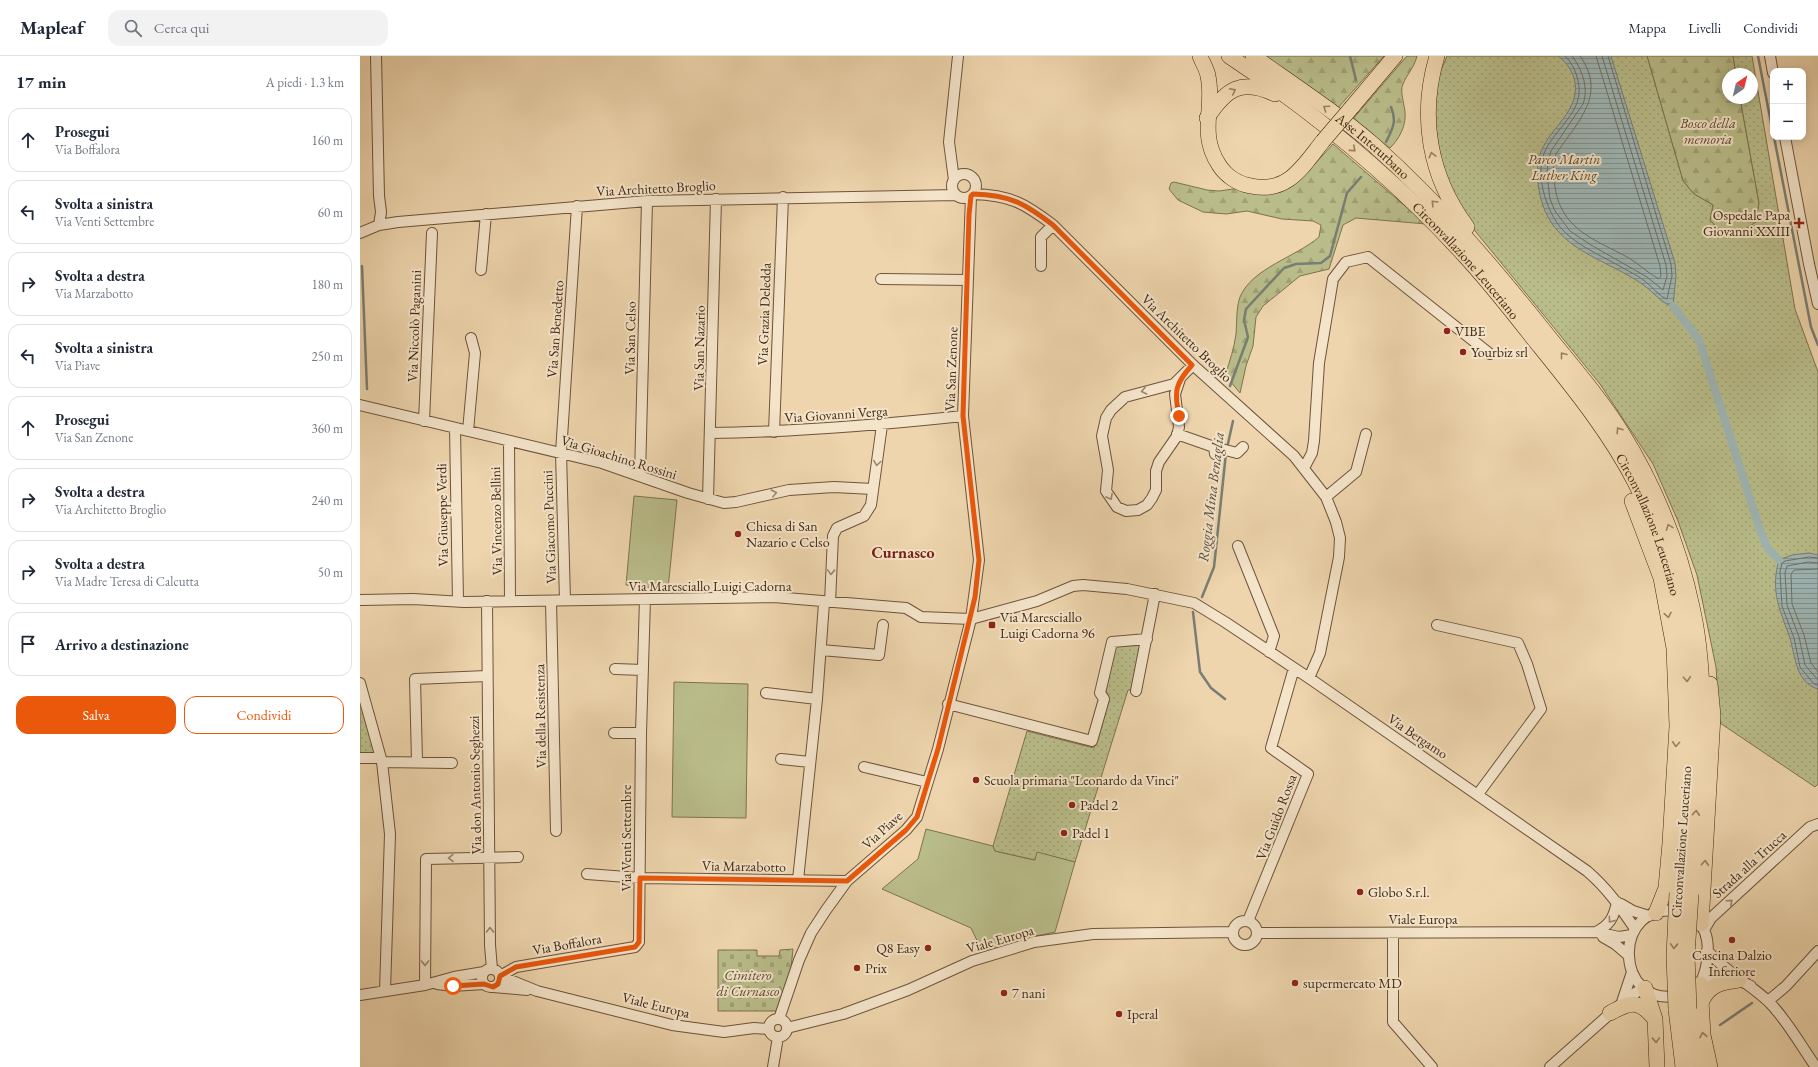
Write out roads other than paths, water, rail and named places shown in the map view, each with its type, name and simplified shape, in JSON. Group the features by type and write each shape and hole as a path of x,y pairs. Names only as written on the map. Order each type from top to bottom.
{"highway":[{"path":"1200,56 1208,75 1207,118 1209,145 1214,157 1227,175 1242,184 1252,187 1272,187 1286,183 1300,170 1395,56"},
{"path":"1228,56 1301,107"},
{"name":"Asse Interurbano","path":"1253,56 1335,115 1373,145 1442,211 1480,252"},
{"path":"1437,56 1428,96 1427,120 1430,147 1436,171 1458,215 1477,240 1480,252"},
{"path":"1207,118 1224,96 1230,91 1248,86 1269,92 1301,107"},
{"name":"Circonvallazione Leuceriano","path":"1301,107 1390,182 1466,257 1544,352 1588,410 1621,458 1647,507 1668,566 1683,634 1689,718 1684,893"},
{"name":"Circonvallazione Leuceriano","path":"1480,252 1587,385 1621,432 1639,463 1669,526 1682,564 1694,613 1700,661 1702,720 1684,893 1674,956 1689,1007 1696,1067"},
{"path":"1588,410 1595,430 1614,460 1638,515 1661,578 1674,648 1677,726 1670,843 1666,888 1653,915"},
{"path":"1682,564 1694,584 1708,661 1713,716 1703,927"},
{"path":"1689,1007 1720,982 1745,983"},
{"path":"1689,1007 1700,984"},
{"path":"1645,988 1655,1019 1657,1067"},
{"path":"1616,1008 1636,1004 1645,1008 1655,1019"},
{"path":"1689,1007 1703,1035 1710,1067"},
{"name":"Circonvallazione Leuceriano","path":"1683,1067 1689,1007"}],"street":[{"path":"376,56 379,196 381,212 379,225"},
{"path":"958,56 950,126 950,154 953,182 965,196"},
{"path":"1770,56 1772,68"},
{"path":"1786,140 1818,304"},
{"path":"950,154 964,174"},
{"name":"Via Architetto Broglio","path":"935,194 964,174 972,177 976,184 995,195"},
{"name":"Via San Zenone","path":"971,619 979,560 963,416 969,215 965,196 976,184"},
{"name":"Via Architetto Broglio","path":"360,233 379,225 486,214 647,201 935,194 965,196 995,195 1012,199 1026,206 1053,225 1192,365 1294,456 1326,497 1336,522 1340,538 1339,557 1320,653 1309,678"},
{"name":"Via Grazia Deledda","path":"774,432 783,197"},
{"name":"Via San Nazario","path":"708,499 716,199"},
{"name":"Via San Celso","path":"640,476 647,201"},
{"name":"Via San Benedetto","path":"561,453 577,206"},
{"path":"481,270 486,214"},
{"path":"1041,266 1041,236 1053,225"},
{"name":"Via Niccolò Paganini","path":"424,421 432,233"},
{"path":"1304,468 1312,452 1314,441 1319,363 1333,279 1346,262 1368,257 1490,354"},
{"path":"881,279 968,280"},
{"path":"468,431 475,353 471,338"},
{"path":"1180,378 1175,394 1179,416 1177,434 1159,462 1156,471 1156,490 1152,498 1138,510 1126,511 1117,507 1106,491 1108,470 1102,436 1106,418 1111,410 1125,397 1143,391 1166,387 1180,378 1192,365"},
{"name":"Via Gioachino Rossini","path":"360,405 602,463 724,503 736,502 789,490 834,487 873,489"},
{"name":"Via Giovanni Verga","path":"710,433 774,432 882,425 963,416"},
{"path":"798,880 833,536 838,528 864,516 871,505 882,425"},
{"name":"Via Giuseppe Verdi","path":"455,428 458,602"},
{"path":"1177,434 1220,451 1237,453 1243,447"},
{"path":"1326,497 1356,472 1366,434"},
{"name":"Via Vincenzo Bellini","path":"509,441 510,601"},
{"name":"Via Giacomo Puccini","path":"561,453 565,600"},
{"path":"1238,546 1274,636 1269,652"},
{"name":"Via Maresciallo Luigi Cadorna","path":"360,599 413,599 458,602 774,597 906,608 921,617 971,619 1036,602 1073,586 1105,585 1194,603"},
{"path":"1136,690 1155,594"},
{"name":"Via Venti Settembre","path":"639,942 641,733 645,599"},
{"name":"Via don Antonio Seghezzi","path":"487,601 490,945 492,972"},
{"name":"Via della Resistenza","path":"551,601 556,831"},
{"name":"Via Bergamo","path":"1194,603 1309,678 1587,871 1600,882 1617,902 1634,932"},
{"name":"Via Piave","path":"779,1019 799,960 811,932 847,881 910,826 917,817 971,619"},
{"path":"821,650 880,655 883,625"},
{"path":"1437,625 1518,643 1527,664 1541,709 1478,794"},
{"path":"948,704 1092,741 1104,699 1100,693 1112,642 1147,639"},
{"name":"Via Guido Rossa","path":"1248,921 1308,774 1271,748 1294,668"},
{"path":"615,669 643,670"},
{"path":"417,762 415,679 487,676"},
{"path":"360,683 361,694 382,760 390,834 385,991"},
{"path":"766,693 817,698"},
{"path":"614,733 641,733"},
{"path":"360,758 452,763"},
{"path":"781,759 810,762"},
{"path":"864,767 927,782"},
{"name":"Strada alla Trucca","path":"1703,927 1810,827 1818,824"},
{"path":"429,984 426,859 518,857"},
{"name":"Via Marzabotto","path":"588,874 640,878 847,881"},
{"path":"1593,932 1609,924 1614,916 1617,902"},
{"name":"Via Bergamo","path":"1617,902 1633,911 1653,915"},
{"path":"1700,984 1706,968 1707,950 1703,927 1693,918 1680,912 1669,911 1653,915 1634,932 1628,955 1632,972 1645,988 1659,995 1673,996 1688,993 1716,975 1727,976 1745,983"},
{"path":"1242,921 1248,921 1255,926 1257,933 1252,943 1244,945 1235,939 1233,932 1237,924 1242,921"},
{"name":"Viale Europa","path":"787,1028 843,1014 908,990 972,961 1034,942 1093,934 1233,932"},
{"name":"Viale Europa","path":"1257,933 1593,932 1619,937 1634,932"},
{"name":"Viale Europa","path":"1593,932 1615,944 1628,955"},
{"path":"1393,933 1393,1022 1432,1067"},
{"name":"Via Boffalora","path":"360,995 429,984 454,977 492,972 635,947 639,942"},
{"path":"1707,950 1720,964 1768,1001 1816,1067"},
{"path":"1768,1001 1786,986 1818,951"},
{"path":"489,985 482,978 492,972"},
{"name":"Via Boffalora","path":"429,984 453,986 498,984 492,972"},
{"name":"Viale Europa","path":"492,972 537,991"},
{"path":"1616,1008 1628,986 1632,972"},
{"name":"Viale Europa","path":"489,985 537,991 692,1028 724,1032 754,1028 769,1029"},
{"path":"1550,1067 1635,992 1645,988"},
{"path":"779,1019 784,1021 787,1028 785,1033 778,1037 773,1035 769,1029 772,1022 779,1019"},
{"path":"773,1067 778,1037"}],"water":[{"path":"1558,56 1611,56 1675,263 1676,276 1673,306 1664,303 1645,286 1630,276 1577,247 1555,228 1547,215 1539,191 1537,172 1538,163 1543,147 1571,107 1575,88 1574,78 1571,72 1566,63"},
{"path":"1809,553 1818,555 1818,689 1805,681 1798,668 1790,638 1777,600 1776,591 1776,571 1779,560 1792,555"}],"waterway":[{"name":"Roggia Mina Benaglia","path":"1350,56 1356,80"},
{"path":"1758,56 1770,118"},
{"name":"Roggia Mina Benaglia","path":"1386,142 1391,133 1394,121 1391,107"},
{"path":"1775,140 1811,327 1818,345"},
{"name":"Roggia Mina Benaglia","path":"1230,386 1248,337 1244,320 1246,309 1284,268 1296,264 1321,263 1330,256 1347,193 1361,177"},
{"path":"362,266 367,389"},
{"path":"1673,306 1699,340 1761,533 1768,549 1779,560"},
{"name":"Roggia Mina Benaglia","path":"1227,448 1233,421"},
{"name":"Roggia Mina Benaglia","path":"1202,597 1214,567 1226,453"},
{"name":"Roggia Mina Benaglia","path":"1193,612 1200,672 1211,688 1225,699"},
{"path":"1720,1025 1752,1003"}],"place":[{"name":"Ospedale Papa Giovanni XXIII","path":"1799,223"},
{"name":"VIBE","path":"1447,331"},
{"name":"Yourbiz srl","path":"1463,352"},
{"name":"Chiesa di San Nazario e Celso","path":"738,534"},
{"name":"Via Maresciallo Luigi Cadorna 96","path":"992,625"},
{"name":"Scuola primaria \"Leonardo da Vinci\"","path":"976,780"},
{"name":"Padel 2","path":"1072,805"},
{"name":"Padel 1","path":"1064,833"},
{"name":"Globo S.r.l.","path":"1360,892"},
{"name":"Cascina Dalzio Inferiore","path":"1732,940"},
{"name":"Q8 Easy","path":"928,948"},
{"name":"Prix","path":"857,968"},
{"name":"supermercato MD","path":"1295,983"},
{"name":"7 nani","path":"1004,993"},
{"name":"Iperal","path":"1119,1014"}],"district":[{"name":"Curnasco","path":"903,552"}],"park label":[{"name":"Bosco della memoria","path":"1708,132"},
{"name":"Parco Martin Luther King","path":"1564,168"},
{"name":"Cimitero di Curnasco","path":"748,984"}]}
